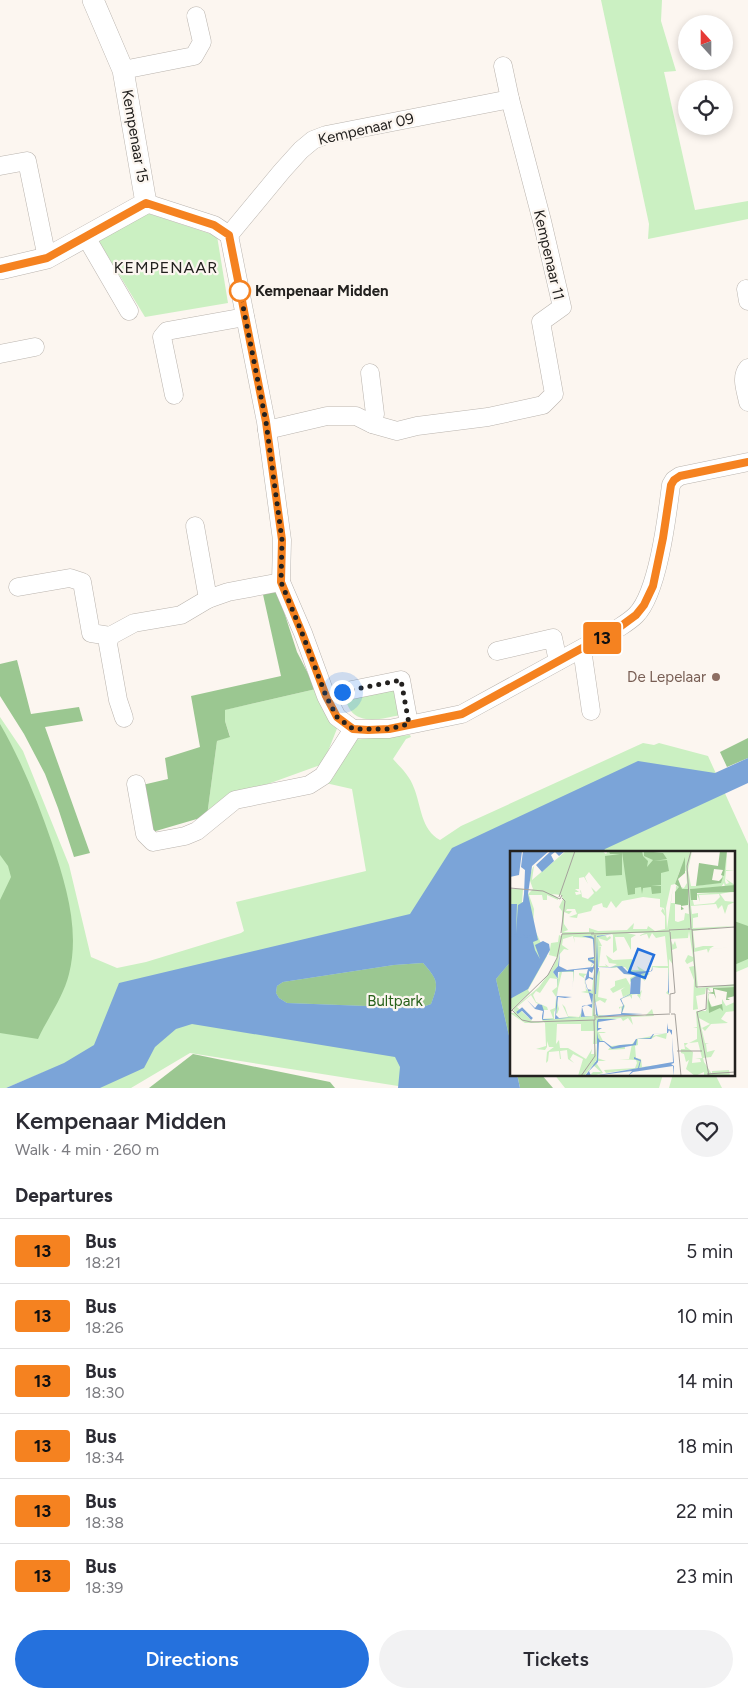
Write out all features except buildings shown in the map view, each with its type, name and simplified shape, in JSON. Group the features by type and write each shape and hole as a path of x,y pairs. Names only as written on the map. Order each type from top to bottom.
{"street":[{"name":"Kempenaar 15","path":"93,0 123,70 146,203"},
{"name":"Kempenaar 15","path":"123,70 194,56 202,42 196,16"},
{"path":"503,66 510,99"},
{"name":"Kempenaar 09","path":"229,235 282,171 313,140 326,135 510,99"},
{"name":"Kempenaar 11","path":"267,430 327,416 356,416 372,424 397,431 543,405 554,394 541,322 562,307 510,99"},
{"path":"0,166 27,161 47,258"},
{"path":"0,269 47,258 146,203 214,225 229,235 267,430 282,540 281,582 326,696 337,717 353,729 389,729 462,714 617,629 636,615 644,605 653,586 671,485 674,480 680,476 748,462"},
{"path":"86,237 129,311"},
{"path":"174,395 162,337 167,331 245,318"},
{"path":"0,354 35,347"},
{"path":"748,368 745,371 744,380 748,402"},
{"path":"370,374 376,414 372,424"},
{"path":"195,526 208,599"},
{"path":"18,587 70,578 82,582 91,633 110,636 134,623 181,615 208,599 228,592 281,582"},
{"path":"110,636 108,644 118,700 124,718"},
{"path":"498,651 553,638 558,662"},
{"path":"582,649 591,711"},
{"path":"342,692 401,680 409,724"},
{"path":"136,784 145,834 153,842 186,836 197,831 235,800 309,786 324,776 353,729"}],"green space":[{"path":"601,0 662,0 661,21 676,71 664,72 695,210 748,201 748,219 648,239 649,224"},
{"path":"144,212 217,236 228,303 145,317 98,240"},
{"path":"276,587 297,652 316,689 225,710 225,721 230,737 217,741 207,816 149,833 138,786 168,779 165,758 200,747 191,696 281,676 262,590"},
{"path":"17,660 31,714 79,707 83,721 45,727 90,853 74,857 45,774 24,734 0,696 0,664"},
{"path":"393,686 400,715 388,718 361,718 351,711 344,697"},
{"path":"316,689 338,726 323,764 218,802 207,816 217,741 230,736 224,710"},
{"name":"Bultpark","path":"0,717 23,751 69,865 91,957 117,968 146,962 241,933 244,931 236,902 366,871 352,789 321,782 333,778 351,740 410,735 411,737 406,739 393,759 405,772 412,784 425,824 434,836 440,840 461,826 643,743 654,745 659,743 708,756 748,844 748,967 736,972 736,851 510,851 510,1058 398,1086 190,1053 131,1088 62,1088 49,1070 6,1088 0,1088"},
{"path":"0,724 22,768 47,828 66,891 72,924 73,941 69,974 59,999 38,1039 0,1033 0,900 11,877 8,866 0,855"},
{"path":"748,738 748,758 727,767 720,752"},
{"path":"736,922 748,926 748,959 736,964"},
{"path":"510,962 510,1040 496,979"},
{"path":"423,963 432,974 436,986 431,1004 420,1008 287,1003 279,998 276,993 277,986 283,982 394,965"},
{"path":"193,1054 330,1082 335,1088 149,1088"},
{"path":"517,1076 543,1076 553,1088 520,1088"},
{"path":"556,1076 662,1076 659,1088 565,1088"},
{"path":"672,1076 716,1076 722,1088 669,1088"}],"water":[{"path":"748,758 748,783 604,851 510,851 510,962 496,979 510,1040 510,1076 517,1076 520,1088 398,1088 400,1067 395,1057 192,1024 176,1029 155,1047 144,1068 100,1088 6,1088 64,1063 94,1045 119,983 410,914 452,848 638,761 715,773","holes":["423,963 434,978 436,986 431,1004 420,1008 287,1003 279,998 276,993 277,986 283,982 394,965"]}],"bus line":[{"name":"13","path":"0,269 47,258 146,203 214,225 229,235 266,422 282,540 281,582 326,696 337,717 353,729 389,729 462,714 617,629 636,615 644,605 653,586 671,485 674,480 680,476 748,462"}],"place":[{"name":"Kempenaar Midden","path":"240,291"},
{"name":"De Lepelaar","path":"716,677"}],"district":[{"name":"KEMPENAAR","path":"166,267"}],"route":[{"path":"240,291 266,422 282,540 281,582 290,606 326,696 337,717 353,729 389,729 409,724 401,680 342,692"}]}
